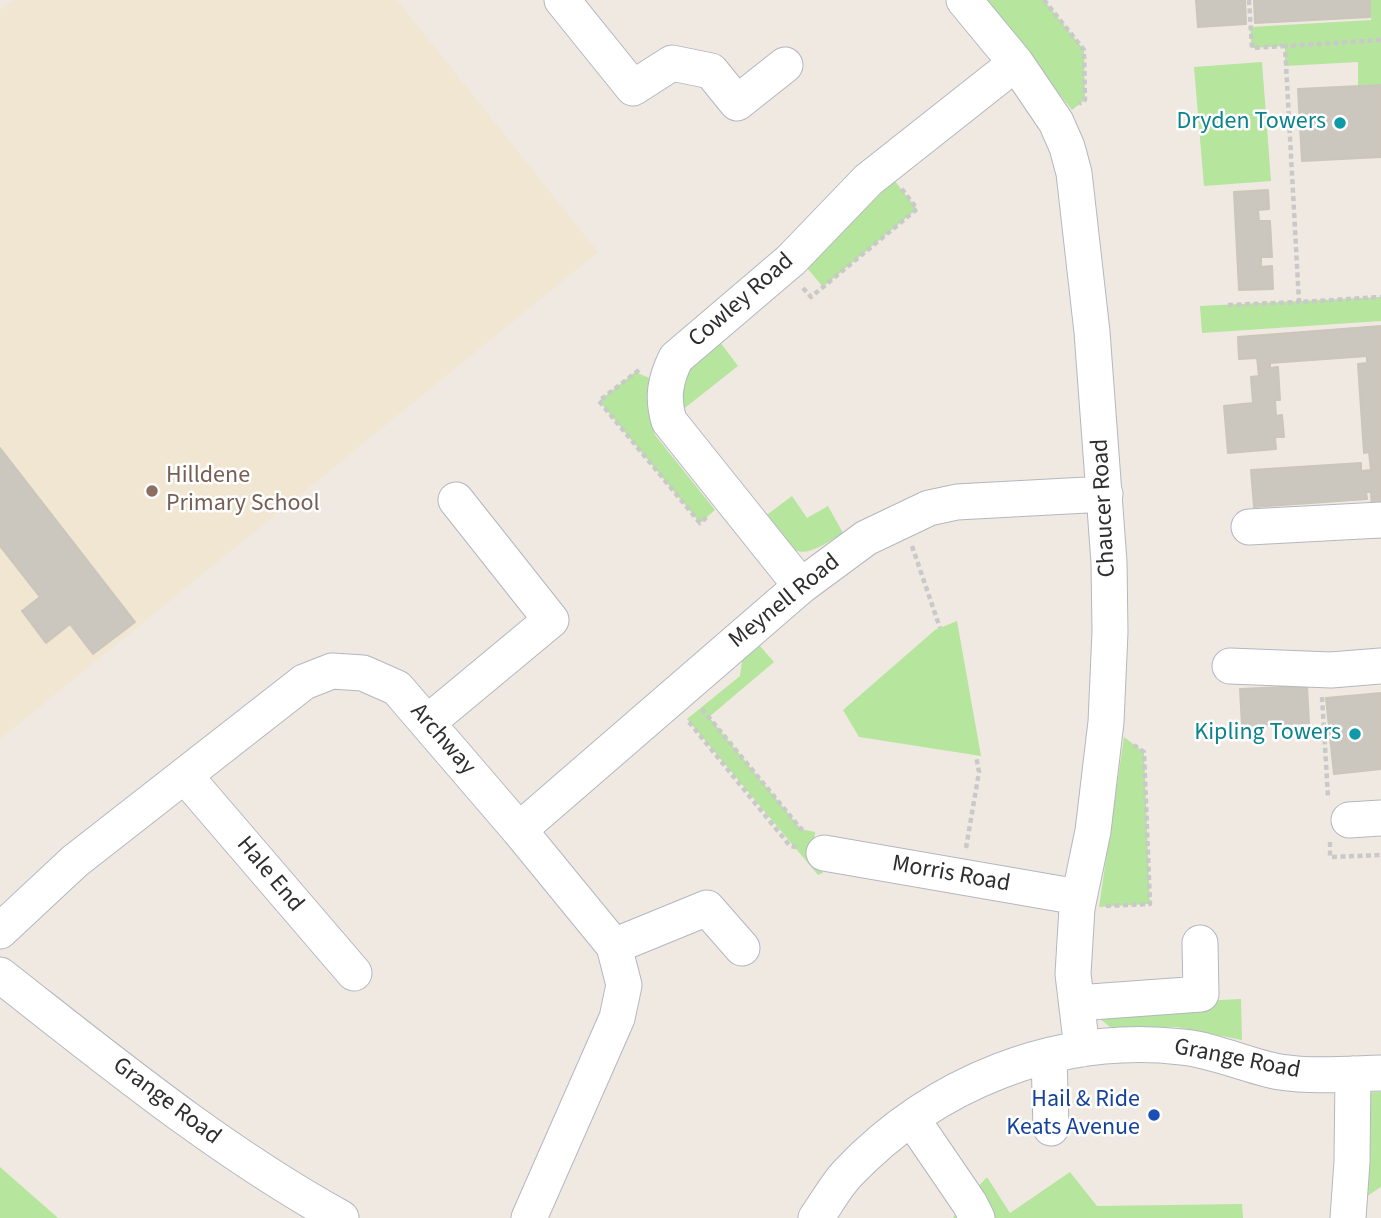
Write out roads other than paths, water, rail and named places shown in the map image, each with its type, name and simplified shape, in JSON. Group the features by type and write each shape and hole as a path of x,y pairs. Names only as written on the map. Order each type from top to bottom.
{"street":[{"path":"562,0 633,88 672,63 711,71 737,103 785,65"},
{"name":"Chaucer Road","path":"964,0 1016,63 1056,122 1074,173 1092,332 1105,494 1110,621 1106,722 1093,831 1078,902 1073,974 1082,1049"},
{"name":"Cowley Road","path":"801,586 669,421 664,406 668,375 676,358 785,266 841,207 885,167 1016,63"},
{"name":"Meynell Road","path":"519,830 801,586 866,538 929,508 957,502 1105,494"},
{"path":"427,723 551,620 456,500"},
{"path":"1249,527 1381,520"},
{"path":"1230,666 1320,669 1381,667"},
{"name":"Archway","path":"0,931 75,861 304,682 332,671 363,673 397,688 614,946 624,985 617,1018 529,1218"},
{"name":"Hale End","path":"185,776 354,974"},
{"name":"Morris Road","path":"819,852 961,876 1078,902"},
{"path":"614,946 708,908 742,948"},
{"path":"1077,1003 1201,994 1200,943"},
{"name":"Grange Road","path":"0,975 193,1125 341,1218"},
{"name":"Grange Road","path":"816,1218 845,1176 877,1145 946,1095 983,1076 1049,1056 1082,1049 1138,1045 1184,1047 1280,1072 1367,1073"},
{"path":"1049,1056 1051,1128"},
{"path":"1348,1218 1353,1151 1367,1073"},
{"path":"912,1119 977,1218"}],"place":[{"name":"Dryden Towers","path":"1340,123"},
{"name":"Hilldene Primary School","path":"152,491"},
{"name":"Kipling Towers","path":"1355,734"},
{"name":"Hail & Ride Keats Avenue","path":"1154,1115"}]}
